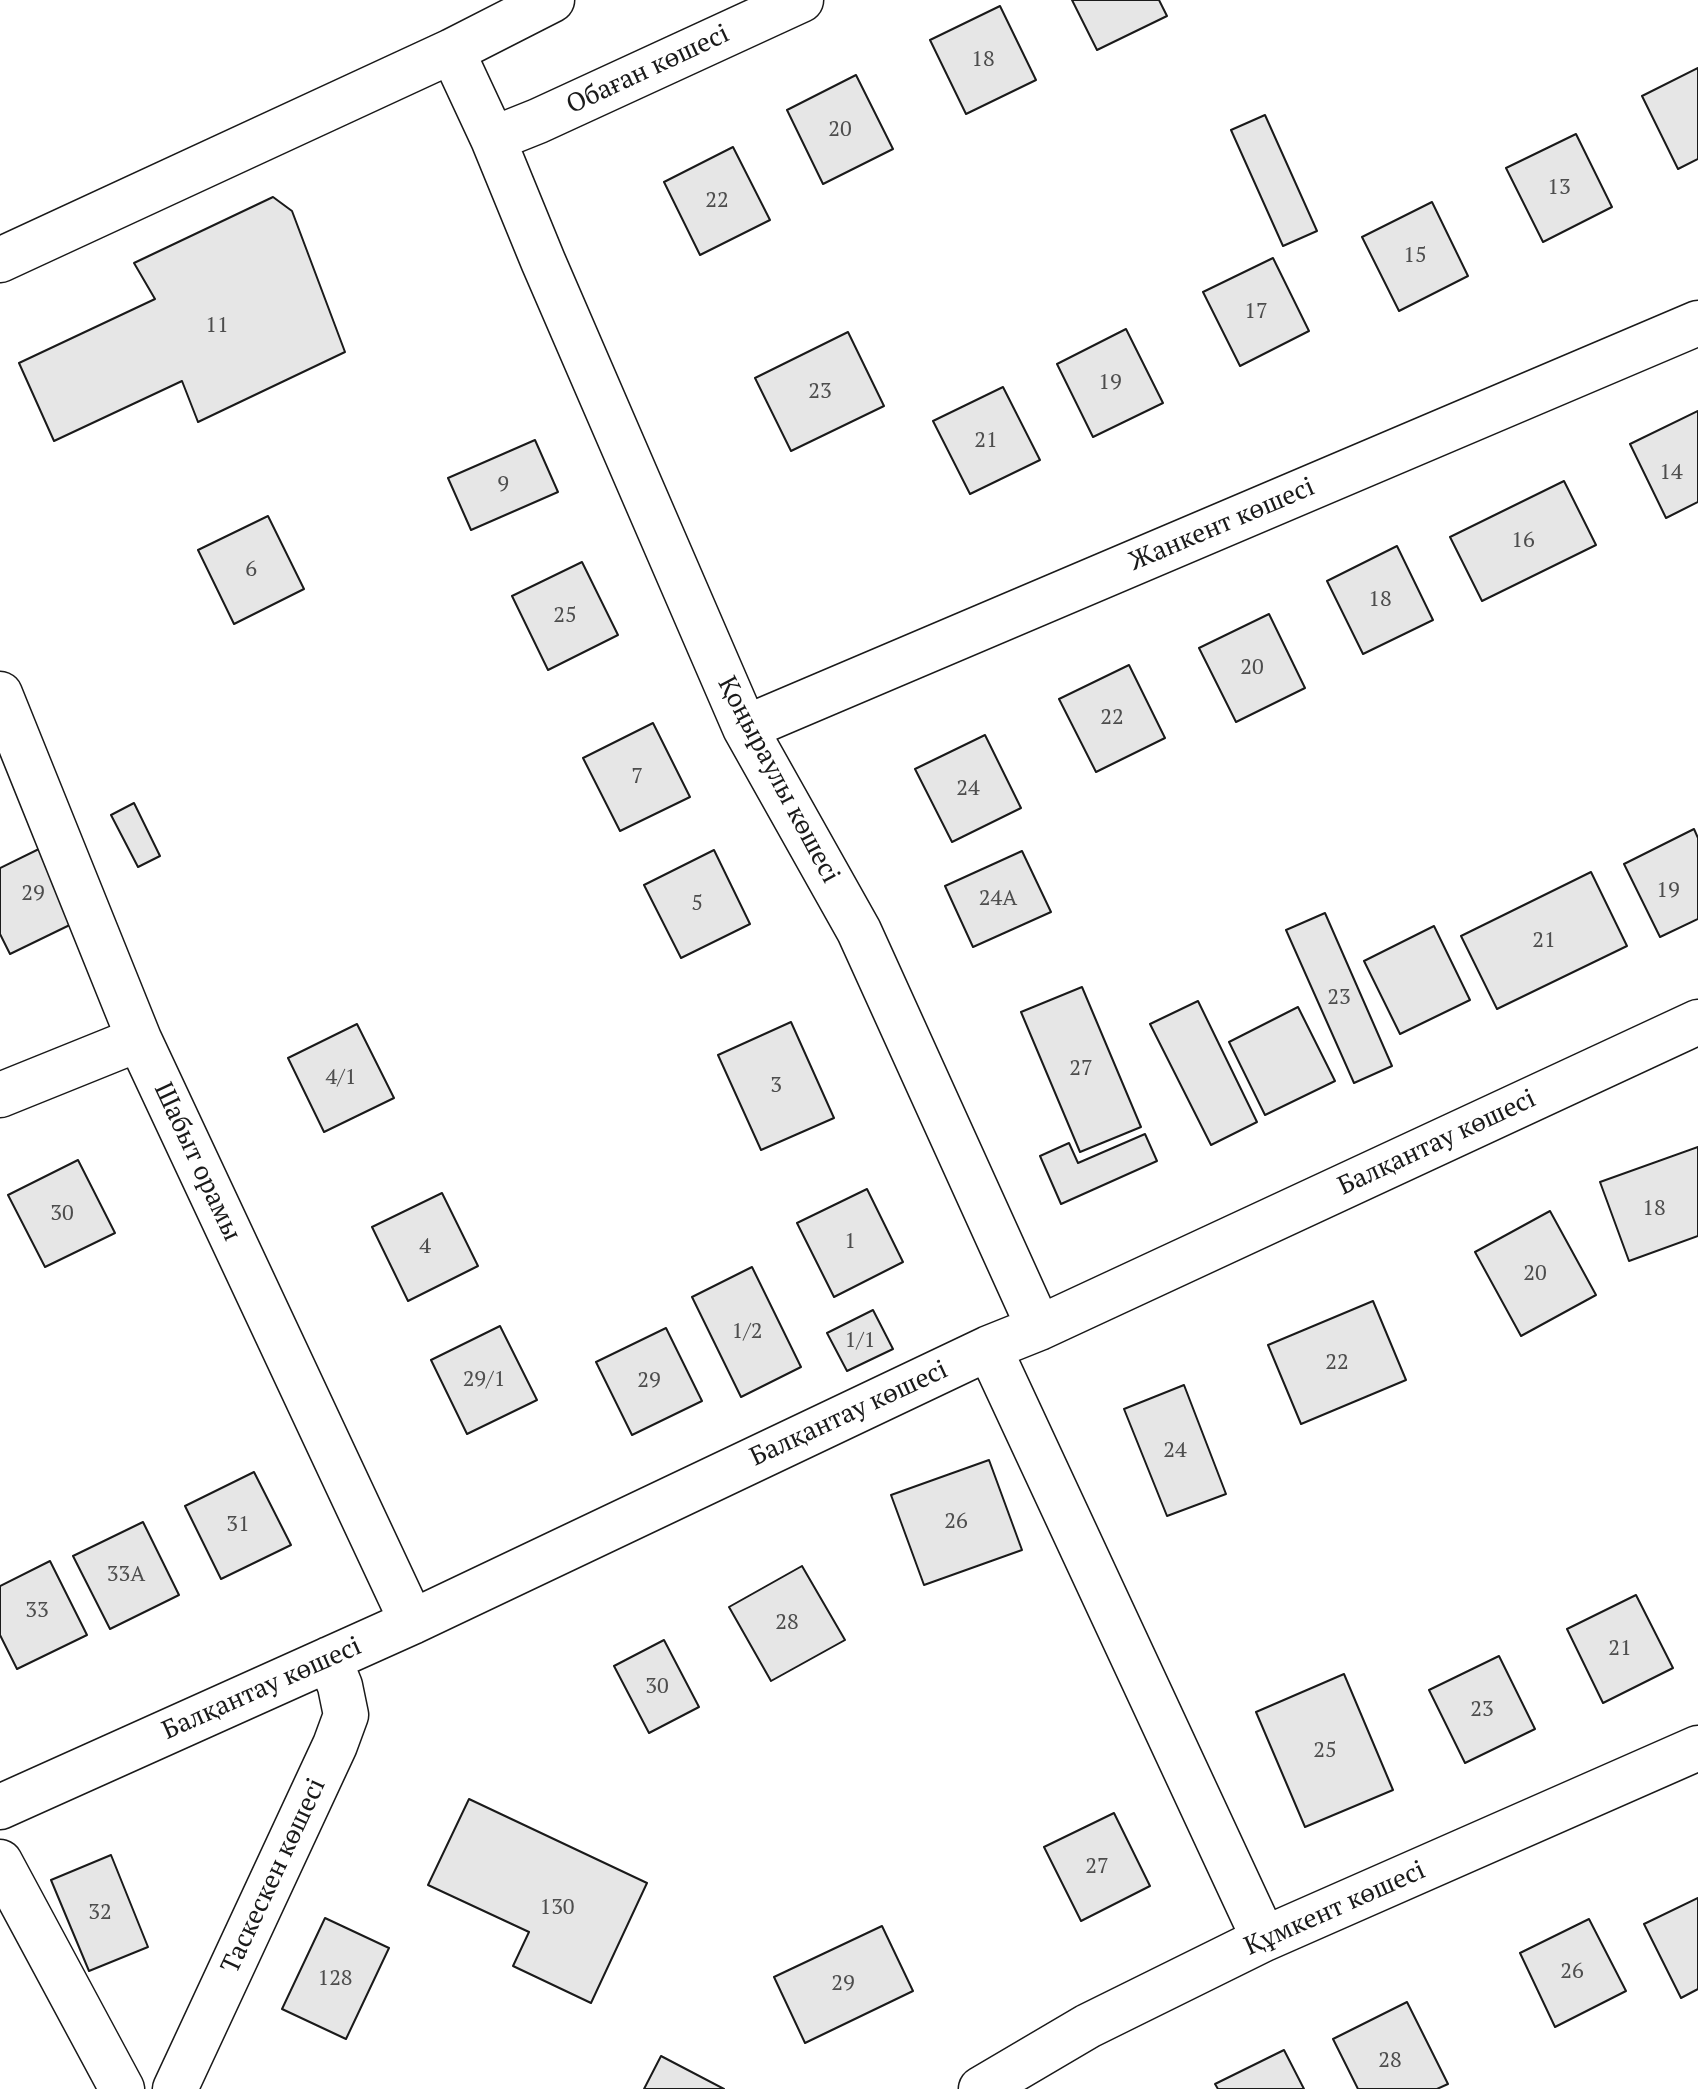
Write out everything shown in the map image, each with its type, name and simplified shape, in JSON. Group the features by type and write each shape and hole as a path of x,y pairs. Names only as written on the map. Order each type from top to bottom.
{"street":[{"path":"0,260 452,51 552,0"},
{"name":"Обаған көшесі","path":"493,139 801,0"},
{"name":"Қоңыраулы көшесі","path":"452,51 493,139 745,728 859,931 1039,1328"},
{"name":"Жанкент көшесі","path":"745,728 1698,323"},
{"name":"Шабыт орамы","path":"0,694 139,1039 412,1622"},
{"name":"Балқантау көшесі","path":"0,1807 412,1622 989,1348 1039,1328 1698,1022"},
{"path":"0,1095 139,1039"},
{"path":"989,1348 1264,1939"},
{"name":"Таскескен көшесі","path":"175,2089 335,1745 346,1715 340,1686 329,1659"},
{"name":"Құмкент көшесі","path":"981,2089 1088,2026 1264,1939 1698,1748"},
{"path":"0,1862 122,2089"}],"building":[{"path":"1072,0 1159,0 1167,16 1097,50"},
{"path":"1000,6 1036,80 966,114 930,40"},
{"path":"1698,68 1698,159 1678,169 1642,96"},
{"path":"856,75 893,149 823,184 787,110"},
{"path":"1265,115 1317,231 1283,246 1231,130"},
{"path":"1576,134 1612,207 1543,242 1506,168"},
{"path":"733,147 770,220 700,255 664,182"},
{"path":"273,197 292,211 345,352 198,422 182,381 54,441 19,363 155,299 134,263"},
{"path":"1432,202 1468,276 1399,311 1362,237"},
{"path":"1273,258 1309,331 1240,366 1203,292"},
{"path":"1126,329 1163,403 1093,437 1057,364"},
{"path":"848,332 884,406 791,451 755,378"},
{"path":"1003,387 1040,460 970,494 933,421"},
{"path":"1698,411 1698,502 1666,518 1630,444"},
{"path":"535,440 558,492 471,530 448,478"},
{"path":"1564,481 1596,545 1482,601 1450,537"},
{"path":"268,516 304,589 234,624 198,550"},
{"path":"1397,546 1433,620 1363,654 1327,581"},
{"path":"582,562 618,635 548,670 512,596"},
{"path":"1269,614 1305,688 1236,722 1199,648"},
{"path":"1129,665 1165,738 1096,772 1059,699"},
{"path":"653,723 690,797 620,831 583,758"},
{"path":"985,735 1021,808 952,842 915,769"},
{"path":"134,803 160,856 138,867 111,815"},
{"path":"1694,829 1698,838 1698,919 1660,937 1624,864"},
{"path":"43,847 80,920 10,954 0,934 0,868"},
{"path":"714,850 750,924 681,958 644,885"},
{"path":"1022,851 1051,912 973,947 945,886"},
{"path":"1591,872 1627,946 1497,1009 1461,936"},
{"path":"1325,913 1392,1066 1354,1083 1286,930"},
{"path":"1434,926 1470,1000 1400,1034 1364,961"},
{"path":"1082,987 1141,1127 1080,1152 1021,1012"},
{"path":"1198,1001 1257,1122 1211,1145 1150,1024"},
{"path":"1298,1007 1335,1081 1265,1115 1229,1042"},
{"path":"791,1022 834,1118 761,1150 718,1055"},
{"path":"357,1024 394,1098 324,1132 288,1058"},
{"path":"1145,1134 1157,1161 1061,1204 1040,1156 1069,1143 1078,1163"},
{"path":"1698,1147 1698,1236 1629,1261 1600,1182"},
{"path":"78,1160 115,1233 45,1267 8,1195"},
{"path":"867,1189 903,1262 834,1297 797,1223"},
{"path":"442,1193 478,1266 408,1301 372,1227"},
{"path":"1550,1211 1596,1295 1521,1336 1475,1252"},
{"path":"752,1267 801,1367 741,1397 692,1297"},
{"path":"1373,1301 1406,1380 1301,1424 1268,1345"},
{"path":"873,1310 893,1349 847,1371 827,1333"},
{"path":"500,1326 537,1400 467,1434 431,1360"},
{"path":"666,1328 702,1401 632,1435 596,1362"},
{"path":"1184,1385 1226,1494 1167,1516 1124,1409"},
{"path":"989,1460 1022,1550 924,1585 891,1495"},
{"path":"254,1472 291,1545 221,1579 185,1506"},
{"path":"143,1522 179,1595 110,1629 73,1556"},
{"path":"50,1561 87,1635 17,1669 0,1635 0,1586"},
{"path":"802,1566 845,1640 771,1681 729,1607"},
{"path":"1636,1595 1673,1668 1603,1703 1567,1629"},
{"path":"664,1640 699,1707 649,1733 614,1666"},
{"path":"1499,1656 1535,1729 1465,1763 1429,1690"},
{"path":"1344,1674 1393,1790 1305,1827 1256,1712"},
{"path":"469,1799 647,1883 591,2003 513,1966 529,1932 428,1885"},
{"path":"1114,1813 1150,1886 1081,1921 1044,1847"},
{"path":"111,1855 148,1947 89,1971 51,1880"},
{"path":"1698,1898 1698,1989 1681,1998 1644,1924"},
{"path":"325,1918 389,1948 346,2039 282,2009"},
{"path":"1589,1919 1626,1991 1555,2027 1520,1953"},
{"path":"882,1926 913,1991 805,2043 774,1977"},
{"path":"1407,2002 1448,2084 1437,2089 1358,2089 1333,2039"},
{"path":"1284,2050 1304,2089 1218,2089 1215,2084"},
{"path":"661,2056 724,2089 644,2089"}]}
